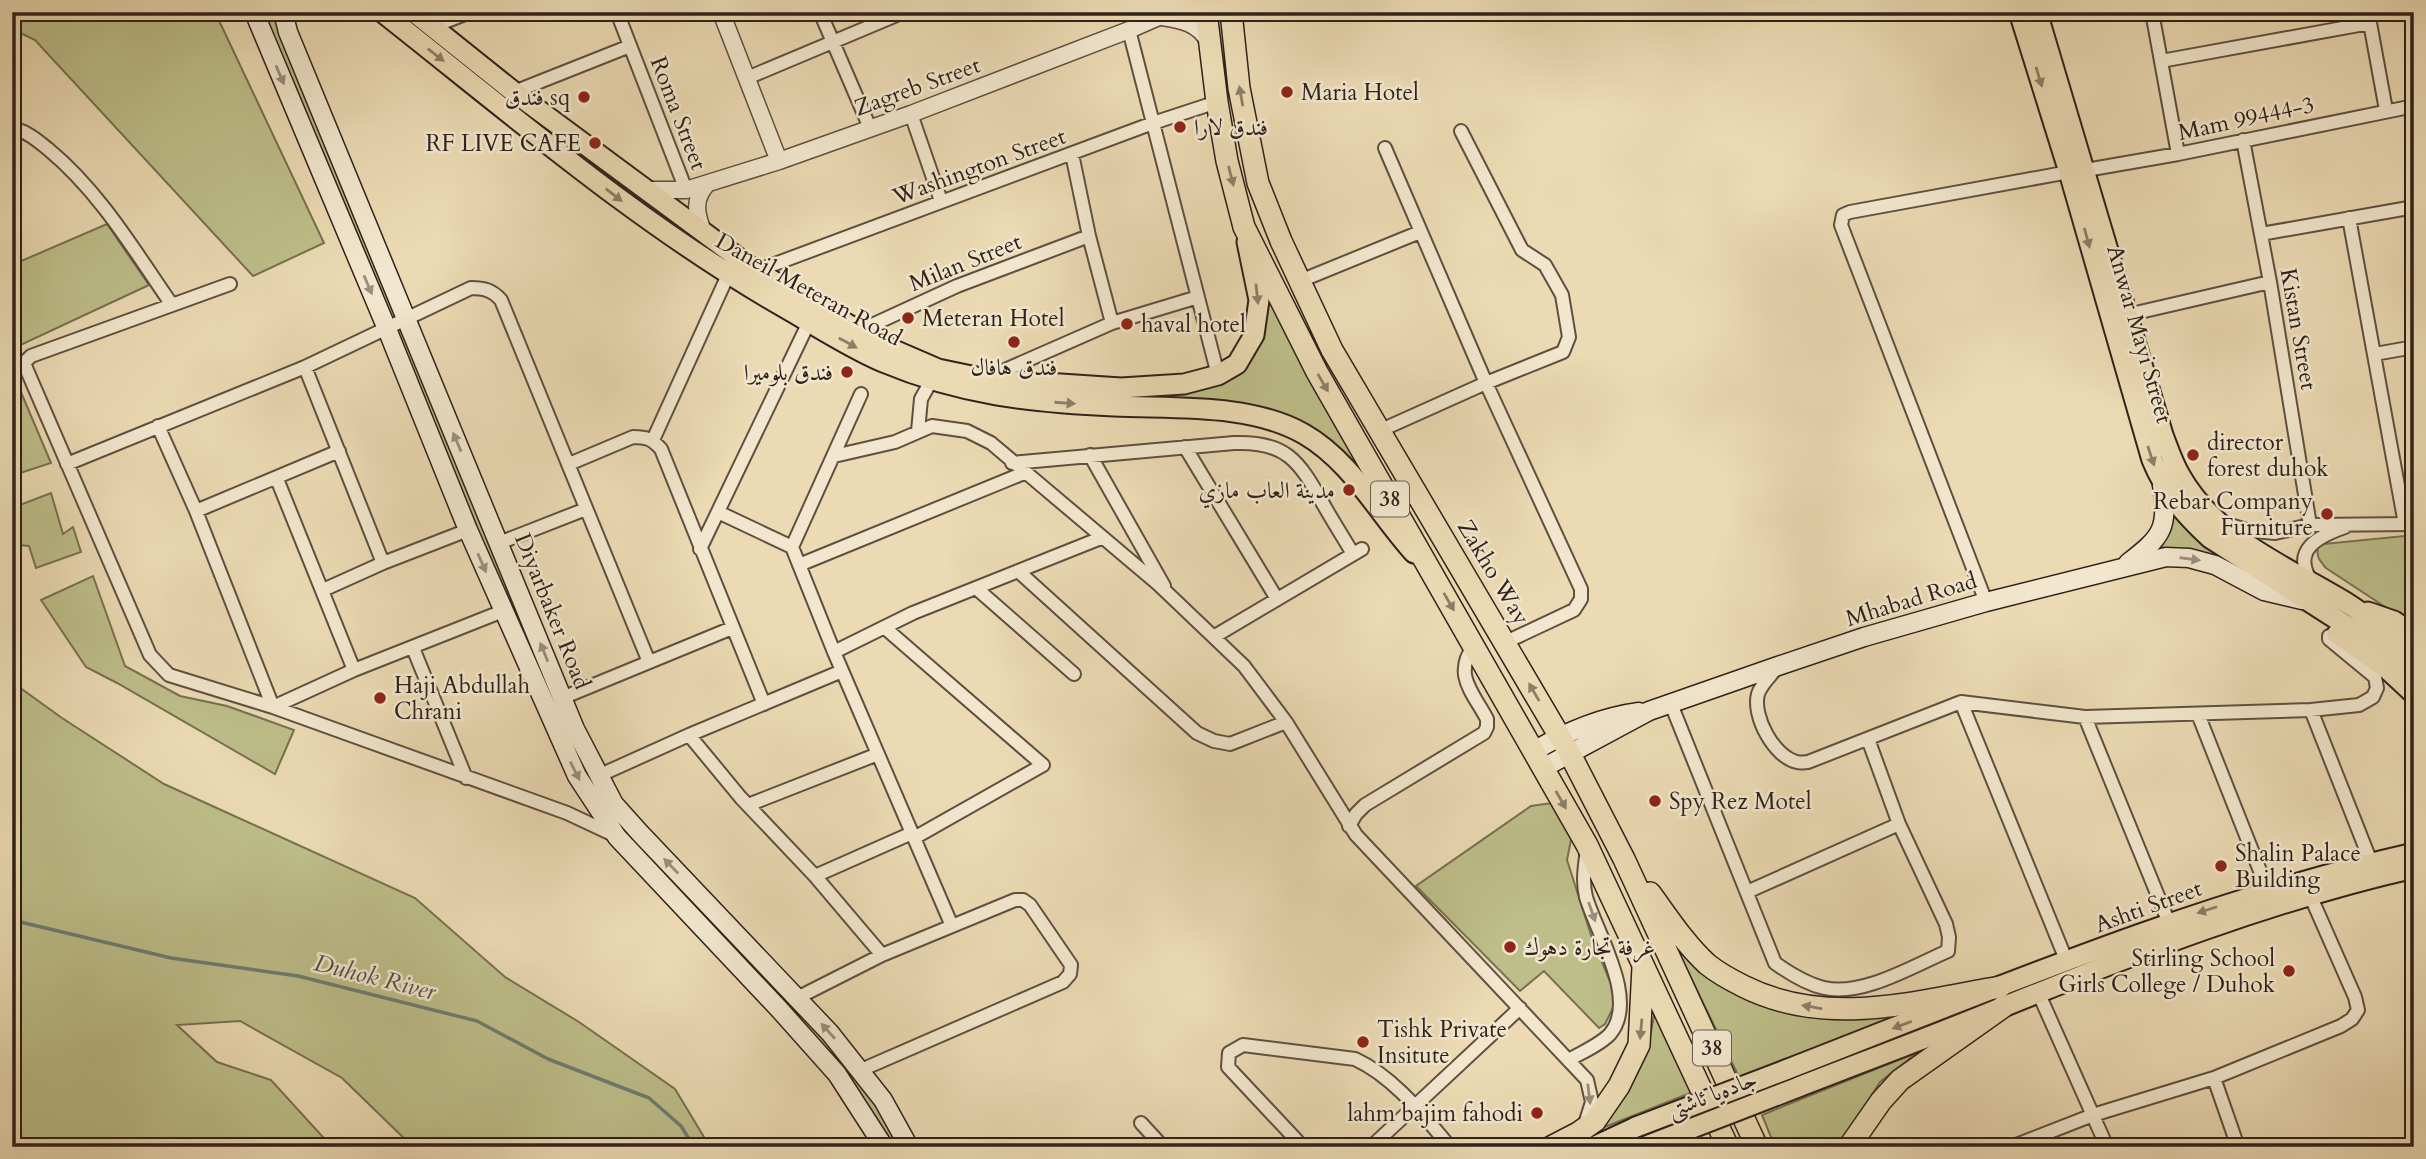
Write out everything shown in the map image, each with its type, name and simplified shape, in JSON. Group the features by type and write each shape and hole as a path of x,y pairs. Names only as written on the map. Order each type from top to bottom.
{"highway":[{"name":"38","path":"1206,12 1227,161 1244,227 1317,372 1587,845 1728,1147"},
{"name":"Zakho Way","path":"1231,12 1239,88 1258,183 1300,281 1332,350 1506,642 1564,745 1624,859 1757,1147"},
{"path":"1624,859 1707,964 1728,979 1763,996 1822,1009 1859,1010 2002,997"},
{"path":"1551,1147 1586,1140 1639,1045 1643,961"},
{"path":"1849,1147 1881,1101 1900,1080 2002,997"}],"main road":[{"name":"Diyarbaker Road","path":"254,12 468,530 577,776 617,837 837,1074 884,1147"},
{"name":"Diyarbaker Road","path":"283,12 288,33 406,320 562,698 598,776 614,804 640,833 831,1033 883,1100 909,1147"},
{"name":"Daneil Meteran Road","path":"382,12 638,214 727,275 879,360 931,381 984,386 1121,388 1184,384 1218,375 1237,364 1254,335 1259,300 1244,227"},
{"name":"Daneil Meteran Road","path":"414,12 514,92 756,271 887,347 984,386 1052,402 1227,410 1262,418 1303,433 1341,462 1394,531 1433,573"},
{"name":"Anwar Mayi Street","path":"2019,12 2127,315 2163,435 2179,474 2216,521 2312,598 2386,651 2414,676"},
{"name":"Anwar Mayi Street","path":"2038,12 2152,460 2162,485 2210,538 2312,598 2351,606 2414,655"},
{"path":"2123,567 2157,539 2162,529 2166,512 2162,485"},
{"name":"Mhabad Road","path":"1538,759 1564,745 1649,711 1864,638 1986,602 2166,557 2189,558 2215,565 2264,591 2312,598"},
{"path":"2312,598 2330,628 2386,668 2414,694"},
{"path":"2351,606 2394,621 2414,635"},
{"name":"Ashti Street","path":"1796,1088 2002,997 2067,962 2169,923 2268,891 2371,862 2414,853"},
{"name":"Ashti Street","path":"1788,1069 2002,997 2038,992 2218,925 2310,895 2414,868"},
{"name":"جادەیا ئاشتی","path":"1586,1140 1636,1127 1788,1069"},
{"name":"جادەیا ئاشتی","path":"1645,1146 1796,1088"}],"street":[{"path":"432,27 470,12"},
{"name":"Roma Street","path":"617,12 686,190"},
{"path":"722,12 779,161"},
{"path":"820,12 870,128"},
{"path":"747,78 904,12"},
{"path":"2152,12 2178,154"},
{"name":"Zagreb Street","path":"646,190 686,190 779,161 911,114 1166,15 1192,24 1203,32 1210,43"},
{"path":"2161,61 2369,18 2386,110"},
{"path":"1129,30 1218,375"},
{"path":"514,92 630,46"},
{"name":"Washington Street","path":"756,271 1153,123 1217,102"},
{"name":"Mam 99444-3","path":"1986,602 1841,225 1843,215 2178,154 2414,106"},
{"path":"911,114 941,201"},
{"path":"16,129 30,135 87,185 172,305"},
{"path":"1379,431 1563,352 1569,337 1562,295 1545,265 1522,250 1461,131"},
{"name":"Kistan Street","path":"2243,140 2270,282 2310,525"},
{"path":"1385,148 1581,594 1574,610 1506,642"},
{"path":"1072,155 1089,236 1112,323"},
{"path":"703,232 697,201 707,184"},
{"path":"2261,234 2414,207"},
{"path":"2216,521 2246,530 2276,533 2310,525 2410,524 2350,218"},
{"path":"1300,281 1420,232"},
{"name":"Milan Street","path":"859,331 957,286 1089,236"},
{"path":"653,440 727,275"},
{"path":"2127,315 2270,282"},
{"path":"230,284 31,356 25,362 150,655 169,675 273,707 567,813 617,837"},
{"path":"67,464 305,367 471,288 483,288 493,292 501,300 649,662"},
{"path":"984,386 1026,359 1112,323 1198,297"},
{"path":"700,550 809,321"},
{"path":"2375,354 2414,347"},
{"path":"305,367 383,563"},
{"path":"918,431 921,399 931,381"},
{"path":"792,547 861,394"},
{"path":"158,425 196,511 273,707"},
{"path":"834,456 895,442 932,426 967,431 990,443 1169,594 1214,636 1258,683 1286,722 1349,826 1365,846 1587,1080 1591,1091 1586,1140"},
{"path":"569,464 633,437 653,440 661,449 764,704"},
{"path":"1012,463 1247,443 1268,445 1286,454 1307,476 1358,551 1214,636"},
{"path":"1185,447 1277,599"},
{"path":"196,511 339,451"},
{"path":"1090,455 1169,594"},
{"path":"799,565 1024,473"},
{"path":"276,479 354,670"},
{"path":"499,543 586,509"},
{"path":"718,512 792,547 842,671 952,926"},
{"path":"2312,598 2305,566 2309,546 2316,538 2352,525"},
{"path":"323,590 468,530"},
{"path":"834,652 913,613 1101,538"},
{"path":"1018,571 1198,733 1214,741 1230,744 1286,722"},
{"path":"976,588 1074,674"},
{"path":"273,707 354,670 503,611"},
{"path":"562,698 732,628"},
{"path":"816,876 913,835 1043,765 885,628"},
{"path":"1778,666 1759,691 1756,705 1761,724 1769,739 1784,755 1797,762 1808,762 1961,702 2085,717 2311,710 2359,705 2373,698 2377,688 2375,677 2329,639 2330,628"},
{"path":"1349,826 1365,805 1482,736 1486,730 1487,719 1464,675 1464,663 1474,645"},
{"path":"413,648 466,778"},
{"path":"598,776 842,671"},
{"path":"1961,702 2067,962"},
{"path":"1671,704 1775,963 1791,974 1824,988 1859,988 1948,951 1946,924 1899,824 1868,739"},
{"path":"2311,710 2371,862"},
{"path":"2199,714 2268,891"},
{"path":"2085,717 2169,923"},
{"path":"689,735 748,805 816,876 882,955"},
{"path":"748,805 878,754"},
{"path":"1747,892 1899,824"},
{"path":"1569,1060 1610,1034 1621,1010 1620,992 1586,896 1584,875 1587,845"},
{"path":"2011,1147 2093,1115 2214,1078 2341,1026 2352,1019 2358,1010 2355,997 2310,895"},
{"path":"797,998 882,955 1015,900 1023,900 1030,905 1071,965 1070,974 1063,982 860,1070"},
{"path":"2038,992 2107,1147"},
{"path":"1371,1147 1520,1008"},
{"path":"1293,1144 1228,1067 1229,1053 1243,1045 1355,1059 1369,1065 1415,1106 1450,1147"},
{"path":"2214,1078 2238,1147"},
{"path":"1141,1123 1163,1147"}],"green space":[{"path":"12,12 215,12 324,243 253,276 35,40 12,29"},
{"path":"254,12 283,12 598,776 771,968 909,1147 884,1147 837,1074 617,837 577,776"},
{"path":"107,224 149,285 12,349 12,265"},
{"path":"1260,279 1383,503 1315,434 1158,400 1031,388 1233,373"},
{"path":"12,371 51,463 14,475 19,500 12,502"},
{"path":"51,493 63,534 73,527 81,552 36,568 29,546 19,545 12,508"},
{"path":"2170,505 2268,587 2213,557 2155,546"},
{"path":"2414,535 2414,626 2326,568 2318,556 2318,547 2324,544"},
{"path":"93,576 125,666 180,696 227,706 294,730 275,774 86,667 41,600"},
{"path":"12,682 164,784 415,898 505,977 579,1022 675,1089 710,1147 413,1147 342,1078 240,1021 177,1025 217,1062 271,1080 332,1147 12,1147"},
{"path":"1552,803 1572,835 1567,860 1591,935 1611,984 1615,1004 1605,1024 1599,1028 1544,971 1520,991 1416,886 1531,806"},
{"path":"1678,951 1726,984 1784,1010 1802,1015 1844,1019 1918,1012 1739,1077"},
{"path":"1655,1004 1693,1092 1587,1134 1624,1090 1642,1059 1653,1024"},
{"path":"1918,1052 1880,1082 1839,1147 1775,1147 1762,1115"}],"waterway":[{"name":"Duhok River","path":"12,920 171,958 298,976 477,1021 548,1059 649,1098 681,1126 694,1147"}],"place":[{"name":"Maria Hotel","path":"1287,92"},
{"name":"فندق sq","path":"584,97"},
{"name":"فندق لارا","path":"1180,127"},
{"name":"RF LIVE CAFE","path":"595,143"},
{"name":"Meteran Hotel","path":"908,318"},
{"name":"haval hotel","path":"1127,324"},
{"name":"فندق هافال","path":"1014,342"},
{"name":"فندق بلوميرا","path":"847,372"},
{"name":"director forest duhok","path":"2193,455"},
{"name":"مدينة العاب مازي","path":"1349,490"},
{"name":"Rebar Company Furniture","path":"2327,514"},
{"name":"Haji Abdullah Chrani","path":"380,698"},
{"name":"Spy Rez Motel","path":"1655,801"},
{"name":"Shalin Palace Building","path":"2221,866"},
{"name":"غرفة تجارة دهوك","path":"1510,947"},
{"name":"Stirling School Girls College / Duhok","path":"2289,971"},
{"name":"Tishk Private Insitute","path":"1363,1042"},
{"name":"lahm bajim fahodi","path":"1537,1113"}]}
